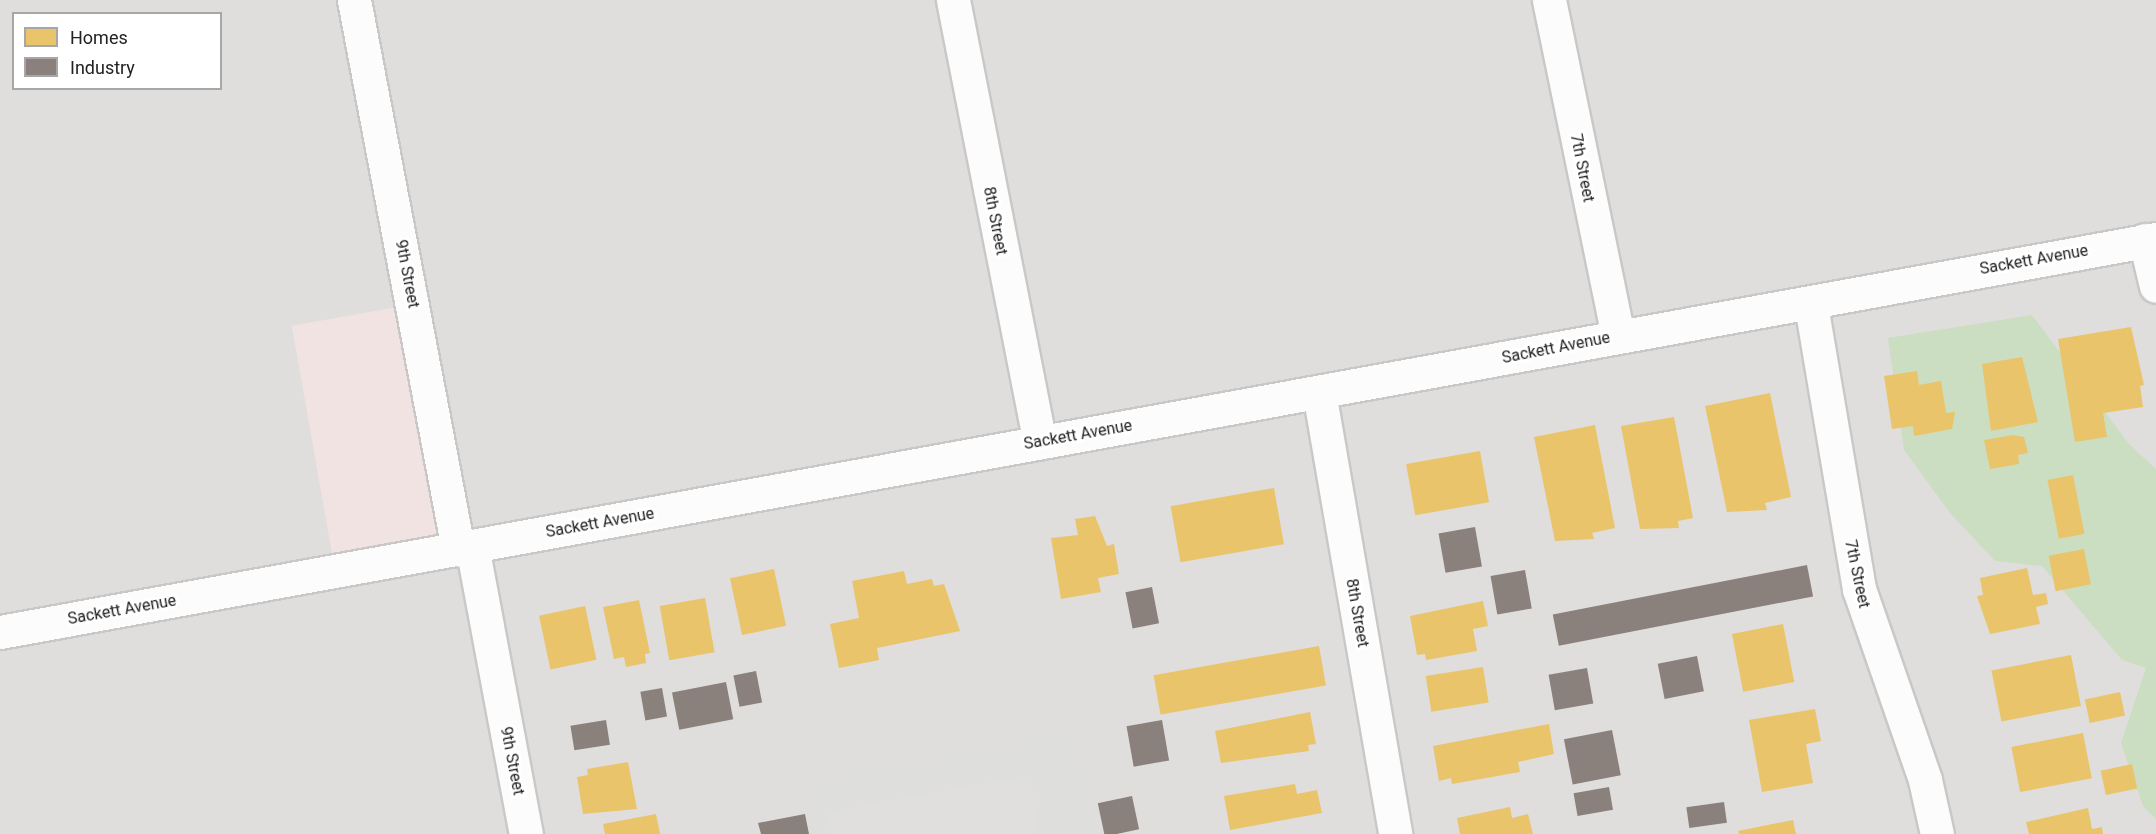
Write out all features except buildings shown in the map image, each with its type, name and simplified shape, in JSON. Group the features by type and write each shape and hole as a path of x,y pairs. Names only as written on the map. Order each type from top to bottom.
{"street":[{"name":"9th Street","path":"354,0 465,548 526,834"},
{"name":"8th Street","path":"952,0 1040,442"},
{"name":"7th Street","path":"1549,0 1618,336"},
{"name":"Sackett Avenue","path":"0,632 1618,336 1811,305 2151,239"},
{"path":"2151,239 2156,286"},
{"name":"7th Street","path":"1811,305 1859,590 1925,780 1937,834"},
{"name":"8th Street","path":"1319,392 1395,834"}],"shaded area":[{"path":"0,0 2156,0 2156,834 0,834"},
{"path":"409,305 451,545 334,566 292,326"},
{"path":"1076,734 1093,834 822,834 813,782"},
{"path":"1031,775 1037,834 832,834 828,812"}],"green space":[{"path":"2032,315 2129,444 2156,469 2156,819 2143,806 2121,743 2146,668 2122,660 2042,566 1995,561 1950,513 1904,450 1888,338"}]}
